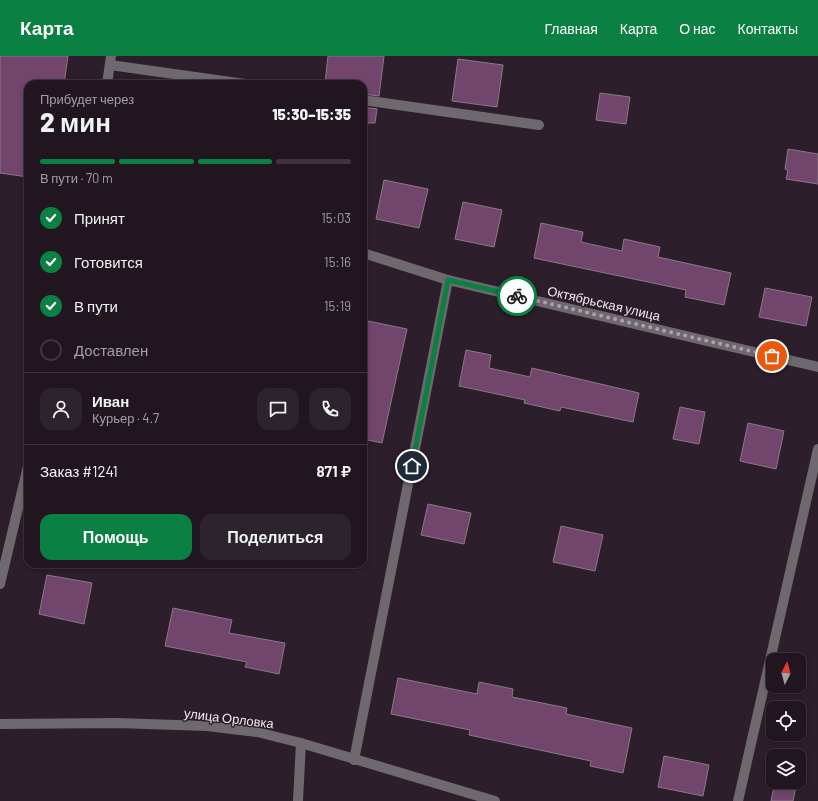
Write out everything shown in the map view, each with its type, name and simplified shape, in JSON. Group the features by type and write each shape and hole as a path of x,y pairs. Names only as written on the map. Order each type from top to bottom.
{"street":[{"path":"108,80 110,61 222,80"},
{"path":"367,101 539,125"},
{"name":"Октябрьская улица","path":"367,254 448,280 818,367"},
{"path":"354,760 448,280"},
{"path":"738,801 818,449"},
{"path":"0,584 24,483"},
{"name":"улица Орловка","path":"0,724 117,723 207,726 257,732 301,743 495,801"},
{"path":"298,801 301,743"}],"building":[{"path":"0,56 68,56 65,80 24,80 24,176 0,173"},
{"path":"328,56 384,56 379,96 367,94 367,80 325,80"},
{"path":"458,59 503,65 497,107 452,101"},
{"path":"600,93 630,97 626,124 596,120"},
{"path":"367,108 377,109 375,123 367,123"},
{"path":"788,149 818,154 818,184 786,179 788,170 785,169"},
{"path":"384,180 428,189 419,228 376,219"},
{"path":"463,202 502,210 494,247 455,239"},
{"path":"541,223 583,232 581,242 622,251 624,239 660,247 658,257 731,273 724,305 685,297 686,290 534,258"},
{"path":"765,288 812,297 806,326 759,317"},
{"path":"367,321 407,329 382,443 367,440"},
{"path":"466,350 491,355 489,368 530,377 532,368 639,393 633,422 561,407 560,411 524,403 525,400 459,386"},
{"path":"680,407 705,412 699,444 673,439"},
{"path":"748,423 784,431 776,469 740,461"},
{"path":"428,504 471,513 464,544 421,535"},
{"path":"561,526 603,535 595,571 553,562"},
{"path":"47,575 92,583 84,624 39,614"},
{"path":"173,608 232,620 229,633 285,643 279,674 245,667 247,662 165,646"},
{"path":"398,678 477,694 479,682 513,689 512,697 567,708 566,714 632,728 623,773 590,766 591,761 469,735 470,730 391,714"},
{"path":"664,756 709,765 703,796 658,787"},
{"path":"774,789 796,789 793,801 771,801"}],"way so far":[{"path":"517,296 772,356"}],"route":[{"path":"412,466 448,280 517,296"}]}
